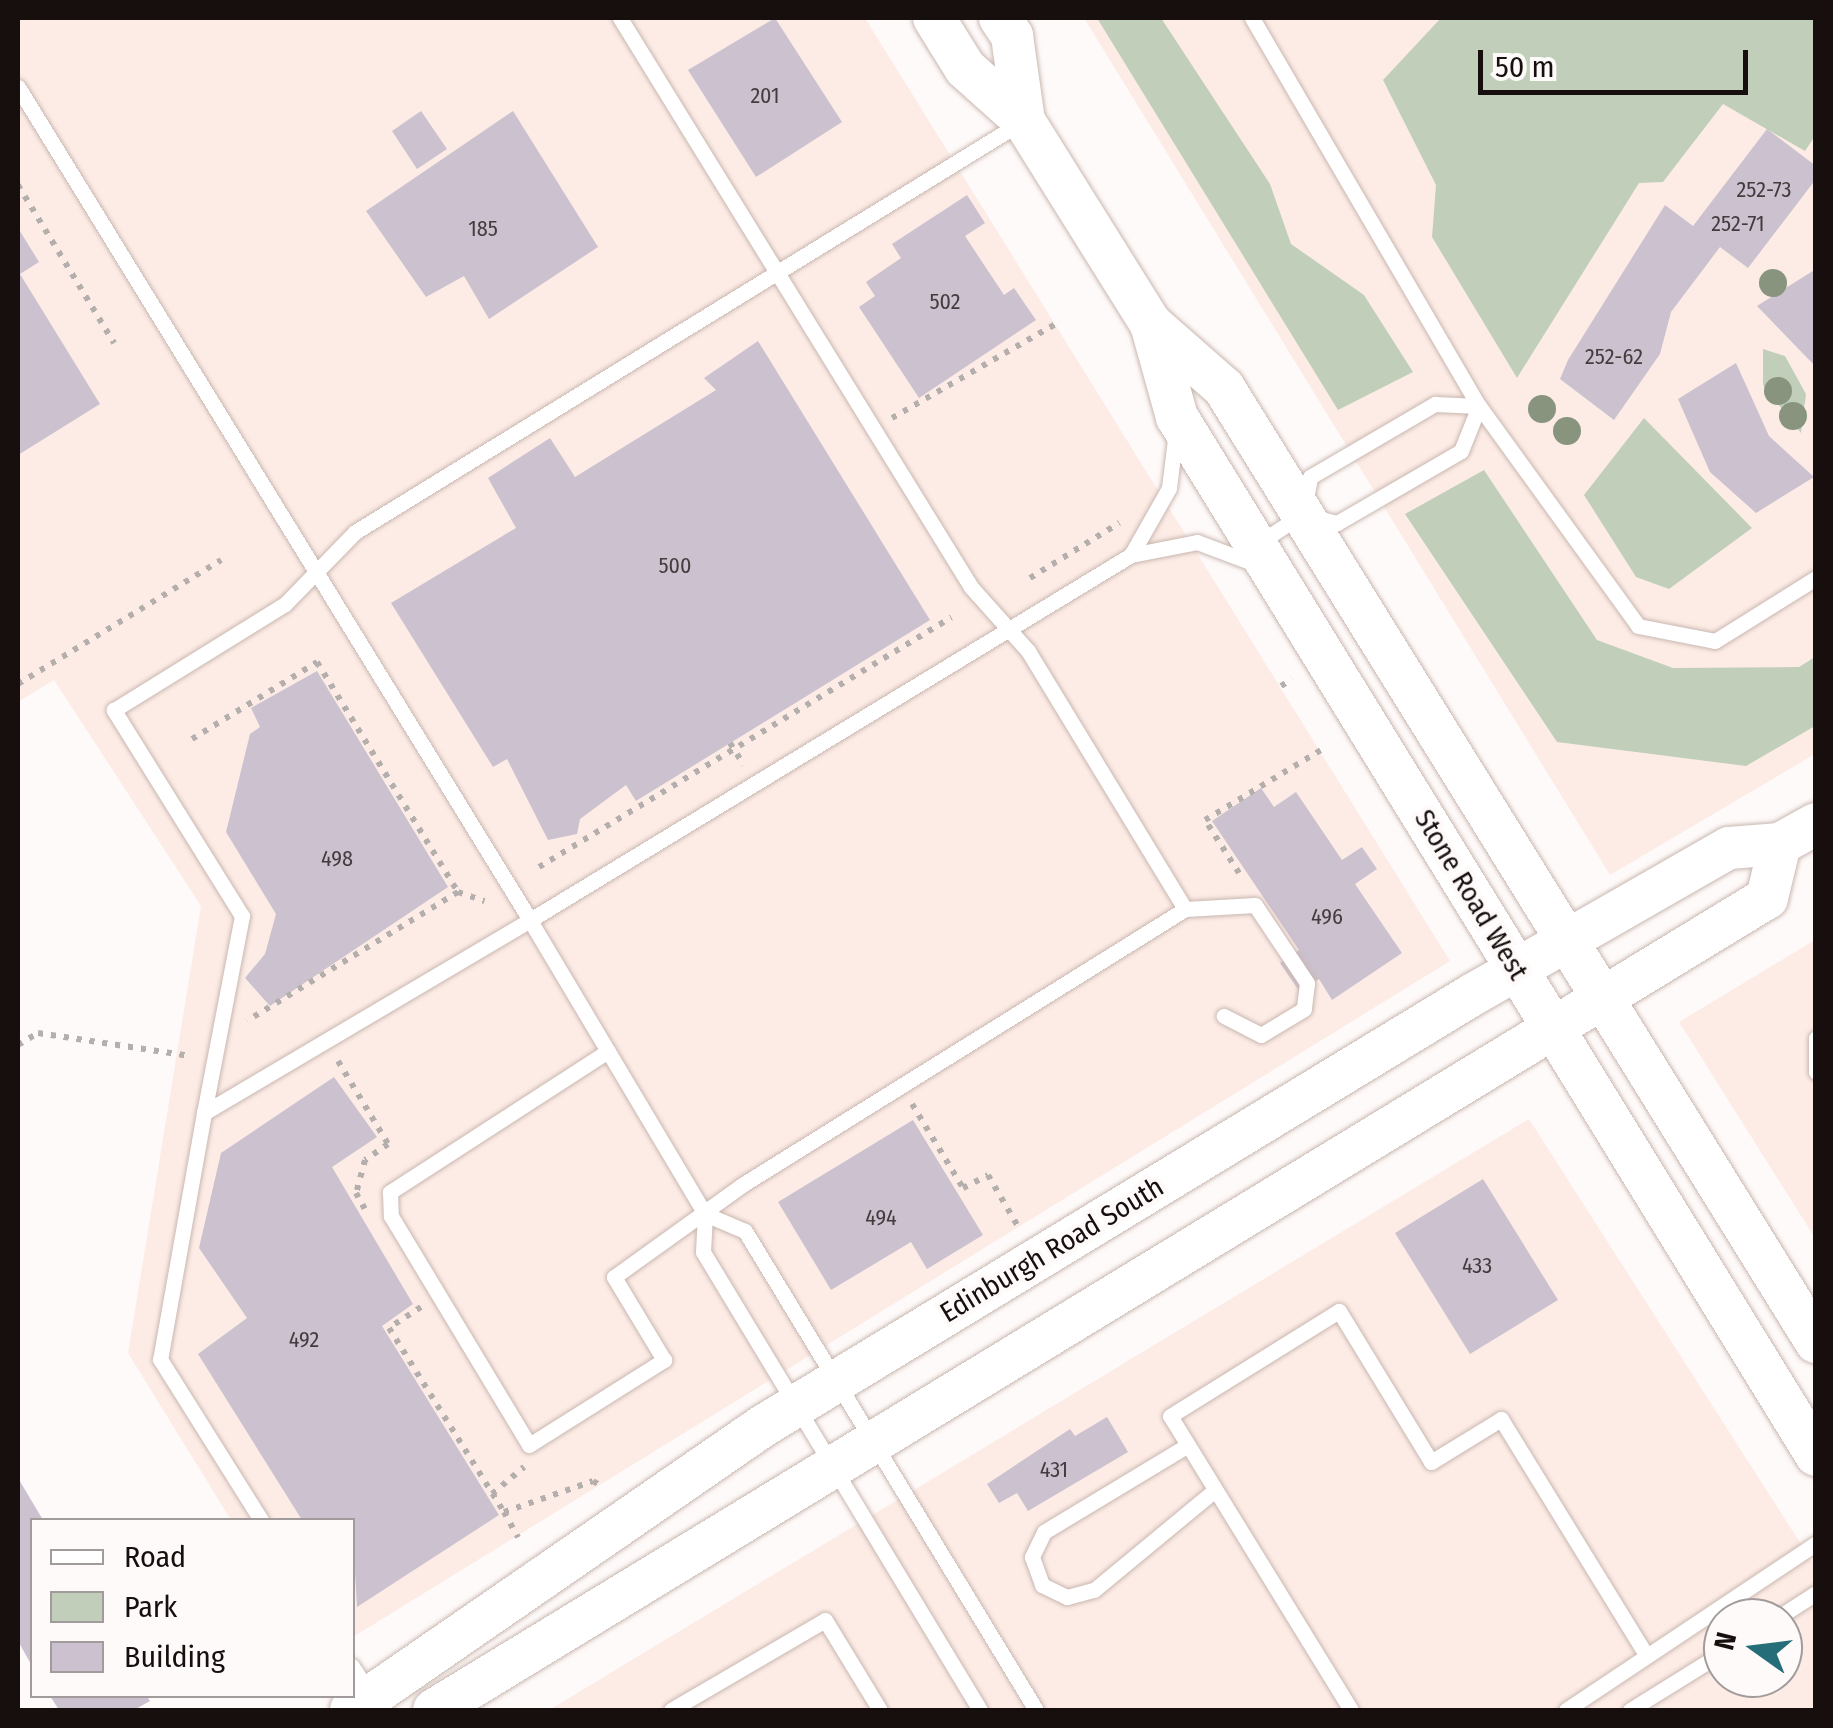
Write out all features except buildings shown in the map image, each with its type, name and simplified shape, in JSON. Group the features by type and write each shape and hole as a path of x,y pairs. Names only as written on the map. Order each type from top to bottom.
{"main road":[{"name":"Stone Road West","path":"934,18 965,68 1024,121 1151,324 1178,417 1816,1455"},
{"name":"Stone Road West","path":"1000,18 1012,36 1024,121"},
{"name":"Stone Road West","path":"1151,324 1224,388 1812,1328"},
{"name":"Edinburgh Road South","path":"358,1691 795,1406 1566,939 1730,848 1798,834"},
{"name":"Edinburgh Road South","path":"434,1710 1550,1024 1767,898 1798,834"}],"lane":[{"path":"620,18 971,587 1008,629 1185,909"},
{"path":"1252,18 1479,406 1638,626 1715,641 1816,578"},
{"path":"18,88 318,570 706,1214 745,1232 1036,1710"},
{"path":"260,1518 160,1359 242,916 114,710 286,604 354,532 1024,121"},
{"path":"204,1113 1131,555 1198,542 1264,557 1303,514 1310,477 1435,404 1479,406"},
{"path":"1303,514 1337,523 1460,452 1479,406"},
{"path":"1131,555 1168,488 1178,417"},
{"path":"608,1051 390,1192 391,1216 529,1445 664,1360 614,1277 901,1086 1185,909 1255,905 1307,983 1304,1009 1261,1035 1224,1016"},
{"path":"1816,1038 1816,1072"},
{"path":"706,1214 703,1252 830,1468 980,1710"},
{"path":"1351,1710 1170,1416 1339,1311 1431,1462 1500,1419 1645,1653"},
{"path":"1188,1445 1044,1532 1032,1558 1042,1585 1067,1597 1094,1590 1215,1490"},
{"path":"1566,1710 1645,1653 1816,1543"},
{"path":"671,1710 825,1620 880,1710"},
{"path":"1630,1710 1703,1664"}],"path":[{"path":"18,185 114,343"},
{"path":"875,428 946,382 1057,324"},
{"path":"1030,578 1131,516"},
{"path":"18,684 221,560"},
{"path":"539,867 952,617"},
{"path":"192,739 317,662 458,892 484,901"},
{"path":"1281,686 1292,680"},
{"path":"1239,873 1205,820 1320,750"},
{"path":"18,1045 38,1033 185,1060 458,892"},
{"path":"901,1086 949,1172 963,1188 988,1175 1020,1229"},
{"path":"492,1494 522,1476 529,1445"},
{"path":"504,1512 518,1536"}],"shaded area":[{"path":"18,18 865,18 1450,961 355,1636 355,1518 230,1518 128,1353 201,906 54,680 18,702"},
{"path":"1084,18 1815,18 1815,754 1610,875"},
{"path":"1815,940 1815,1238 1679,1022"},
{"path":"1529,1119 1815,1566 1815,1710 549,1710"}],"green space":[{"path":"1097,18 1161,18 1270,184 1291,244 1364,295 1413,372 1338,410"},
{"path":"1441,18 1815,18 1815,136 1805,151 1723,104 1663,182 1639,183 1517,378 1432,237 1436,185 1383,80"},
{"path":"1763,349 1785,356 1806,394 1801,433 1763,385"},
{"path":"1644,418 1752,528 1669,589 1636,577 1584,495"},
{"path":"1484,470 1597,640 1673,668 1799,667 1815,657 1815,726 1746,766 1557,742 1405,514"}]}
